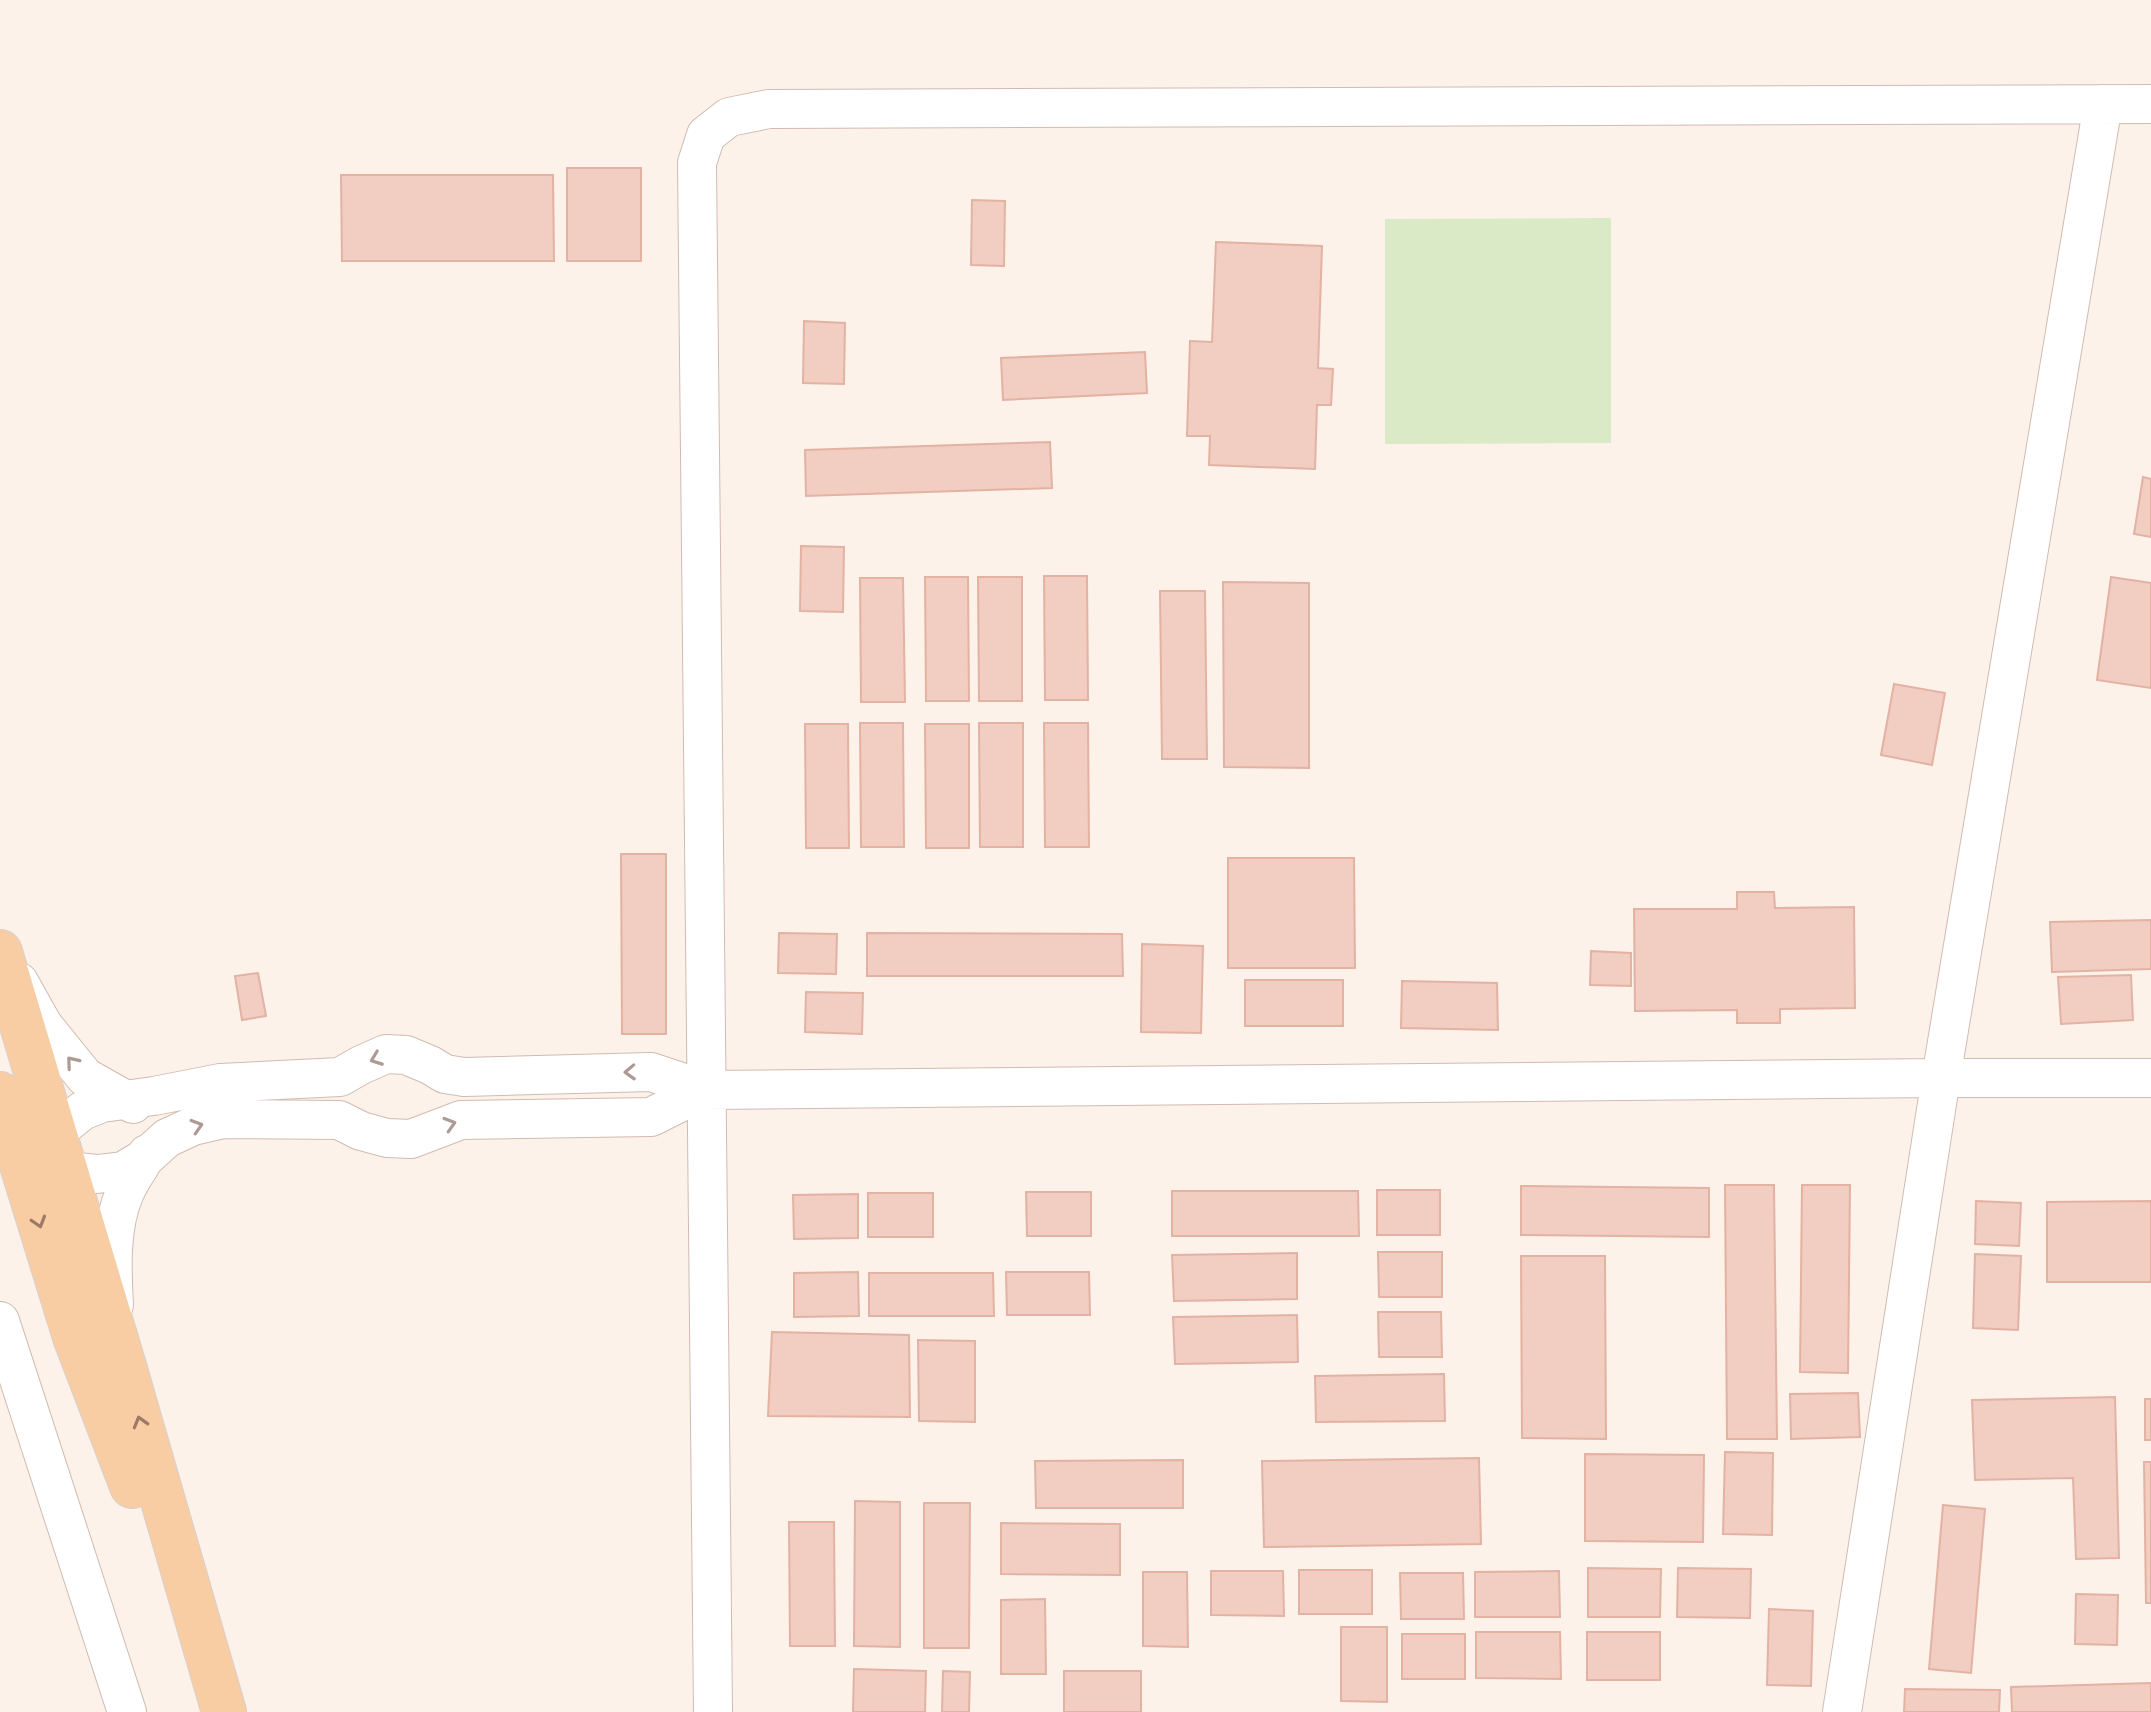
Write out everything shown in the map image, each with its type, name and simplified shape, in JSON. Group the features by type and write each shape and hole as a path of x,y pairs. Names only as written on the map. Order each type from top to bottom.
{"main road":[{"path":"0,950 124,1366 221,1712"},
{"path":"0,1094 75,1337 221,1712"}],"street":[{"path":"1842,1712 1941,1078 2103,104"},
{"path":"713,1712 697,163 706,135 729,117 769,109 2151,104"},
{"path":"0,950 43,1025 68,1058 85,1077 140,1108 151,1119 155,1129 155,1141 123,1195 114,1244 115,1316 124,1366"},
{"path":"22,1166 60,1152 82,1111 102,1103 220,1083 340,1077 386,1054 406,1055 445,1074 464,1077 651,1072 705,1090 2151,1078"},
{"path":"60,1152 97,1174 123,1171 145,1158 167,1138 193,1126 223,1119 339,1120 361,1131 387,1138 411,1139 461,1120 651,1117 705,1090"},
{"path":"0,1321 127,1712"}],"green space":[{"path":"1611,218 1611,443 1385,444 1385,219"}],"building":[{"path":"567,168 641,168 641,261 567,261"},
{"path":"341,175 553,175 554,261 342,261"},
{"path":"972,200 1005,201 1004,266 971,265"},
{"path":"1216,242 1322,246 1318,368 1333,369 1331,405 1317,405 1315,469 1209,465 1210,436 1187,436 1190,341 1212,342"},
{"path":"804,321 845,323 844,384 803,383"},
{"path":"1145,352 1147,393 1003,400 1001,358"},
{"path":"1050,442 1052,488 806,496 805,450"},
{"path":"2143,477 2151,479 2151,537 2134,534"},
{"path":"801,546 844,547 843,612 800,611"},
{"path":"1044,576 1087,576 1088,700 1045,700"},
{"path":"925,577 968,577 969,701 926,701"},
{"path":"978,577 1022,577 1022,701 979,701"},
{"path":"2111,577 2151,583 2151,688 2097,680"},
{"path":"860,578 903,578 905,702 861,702"},
{"path":"1223,582 1309,583 1309,768 1224,767"},
{"path":"1160,591 1205,591 1207,759 1162,759"},
{"path":"1894,684 1945,693 1932,765 1881,755"},
{"path":"860,723 903,723 904,847 861,847"},
{"path":"979,723 1023,723 1023,847 980,847"},
{"path":"1044,723 1088,723 1089,847 1045,847"},
{"path":"805,724 848,724 849,848 806,848"},
{"path":"925,724 969,724 969,848 926,848"},
{"path":"621,854 666,854 666,1034 622,1034"},
{"path":"1228,858 1354,858 1355,968 1228,968"},
{"path":"1737,892 1774,892 1775,908 1854,907 1855,1008 1780,1009 1780,1023 1737,1023 1737,1010 1635,1011 1634,909 1737,909"},
{"path":"2151,920 2151,969 2052,972 2050,922"},
{"path":"779,933 837,934 836,974 778,973"},
{"path":"867,933 1122,934 1123,976 867,976"},
{"path":"1142,944 1203,946 1201,1033 1141,1032"},
{"path":"1591,951 1631,953 1631,986 1590,985"},
{"path":"258,973 266,1016 242,1020 235,976"},
{"path":"2131,975 2133,1020 2061,1024 2058,977"},
{"path":"1245,980 1343,980 1343,1026 1245,1026"},
{"path":"1402,981 1497,983 1498,1030 1401,1028"},
{"path":"806,992 863,993 862,1034 805,1032"},
{"path":"1725,1185 1774,1185 1777,1439 1727,1439"},
{"path":"1802,1185 1850,1185 1848,1373 1800,1372"},
{"path":"1521,1186 1709,1188 1709,1237 1521,1235"},
{"path":"1377,1190 1440,1190 1440,1235 1377,1235"},
{"path":"1172,1191 1358,1191 1359,1236 1172,1236"},
{"path":"1026,1192 1091,1192 1091,1236 1027,1236"},
{"path":"868,1193 933,1193 933,1237 868,1237"},
{"path":"858,1194 858,1238 794,1239 793,1195"},
{"path":"1976,1201 2021,1203 2019,1246 1975,1244"},
{"path":"2151,1201 2151,1282 2047,1282 2047,1202"},
{"path":"1378,1252 1442,1252 1442,1297 1379,1297"},
{"path":"1297,1253 1297,1299 1174,1301 1172,1255"},
{"path":"1975,1254 2021,1256 2018,1330 1973,1328"},
{"path":"1521,1256 1605,1256 1606,1439 1522,1438"},
{"path":"858,1272 859,1316 794,1317 794,1273"},
{"path":"1006,1272 1089,1272 1090,1315 1007,1315"},
{"path":"869,1273 993,1273 994,1316 869,1316"},
{"path":"1378,1312 1441,1312 1442,1357 1379,1357"},
{"path":"1297,1315 1298,1362 1175,1364 1173,1317"},
{"path":"772,1332 909,1335 910,1417 768,1416"},
{"path":"918,1340 975,1341 975,1422 919,1421"},
{"path":"1444,1374 1445,1421 1316,1422 1315,1376"},
{"path":"1858,1393 1860,1437 1791,1439 1790,1394"},
{"path":"2115,1397 2119,1558 2076,1559 2073,1478 1975,1480 1972,1400"},
{"path":"2145,1399 2151,1399 2151,1440 2145,1440"},
{"path":"1725,1452 1773,1453 1772,1535 1723,1534"},
{"path":"1585,1454 1704,1455 1703,1542 1585,1541"},
{"path":"1479,1458 1481,1544 1264,1547 1262,1461"},
{"path":"1183,1460 1183,1508 1036,1508 1035,1461"},
{"path":"2144,1462 2151,1462 2151,1603 2146,1603"},
{"path":"855,1501 900,1502 900,1647 854,1646"},
{"path":"924,1503 970,1503 969,1648 924,1648"},
{"path":"1943,1505 1985,1509 1971,1673 1929,1669"},
{"path":"789,1522 834,1522 835,1646 790,1646"},
{"path":"1001,1523 1120,1524 1120,1575 1001,1574"},
{"path":"1588,1568 1661,1569 1660,1617 1588,1617"},
{"path":"1678,1568 1751,1569 1750,1618 1677,1617"},
{"path":"1299,1570 1372,1570 1372,1614 1299,1614"},
{"path":"1211,1571 1283,1571 1284,1616 1211,1615"},
{"path":"1559,1571 1560,1617 1475,1617 1475,1572"},
{"path":"1143,1572 1187,1572 1188,1647 1143,1646"},
{"path":"1400,1573 1463,1573 1464,1619 1401,1619"},
{"path":"2076,1594 2118,1595 2117,1645 2075,1644"},
{"path":"1045,1599 1046,1674 1001,1674 1001,1600"},
{"path":"1769,1609 1813,1611 1811,1686 1767,1685"},
{"path":"1341,1627 1387,1627 1387,1702 1341,1701"},
{"path":"1476,1632 1560,1632 1561,1679 1476,1678"},
{"path":"1587,1632 1660,1632 1660,1680 1587,1680"},
{"path":"1402,1634 1465,1634 1465,1679 1402,1679"},
{"path":"854,1669 926,1671 925,1712 853,1712"},
{"path":"943,1671 970,1672 969,1712 942,1712"},
{"path":"1064,1671 1141,1671 1141,1712 1064,1712"},
{"path":"2151,1683 2151,1712 2012,1712 2011,1687"},
{"path":"1905,1689 2000,1690 1999,1712 1904,1712"}]}
